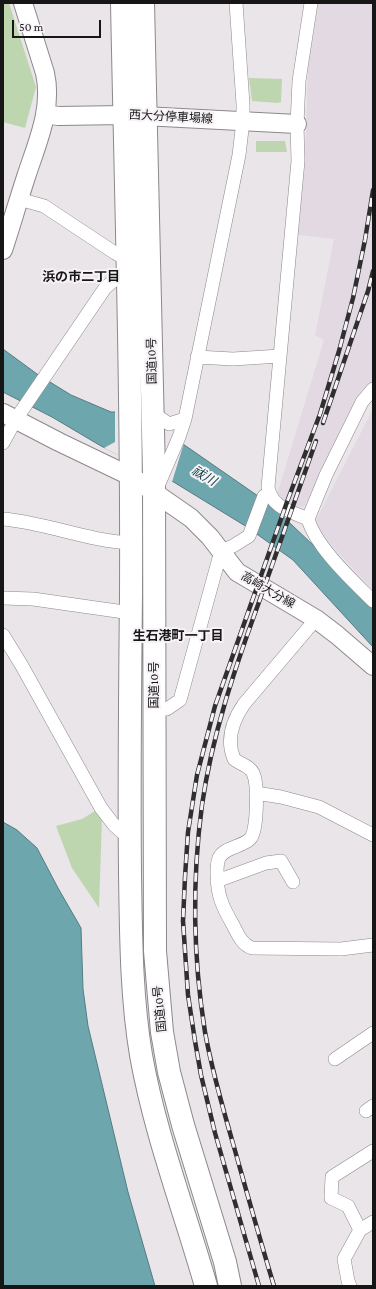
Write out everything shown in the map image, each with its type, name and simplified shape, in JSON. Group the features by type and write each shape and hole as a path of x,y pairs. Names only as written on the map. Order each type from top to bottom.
{"highway":[{"name":"国道10号","path":"122,3 135,116 157,481 154,708 155,951 162,1032 169,1072 230,1286"},
{"name":"国道10号","path":"143,3 127,264 131,469 130,839 132,962 135,1009 141,1054 148,1088 206,1286"}],"main road":[{"path":"3,250 46,114 48,93 47,83 23,3"},
{"name":"西大分停車場線","path":"46,114 58,116 135,116 297,124"},
{"name":"高崎大分線","path":"12,416 59,442 131,469 157,481 210,537 237,572 316,619 337,634 373,666"}],"street":[{"path":"157,481 179,437 185,419 239,155 243,121 243,104 236,3"},
{"path":"154,708 167,709 180,700 221,551 233,546 249,536 268,487 298,161 297,124 299,80 311,3"},
{"path":"3,443 12,416 47,374 105,288 127,264 115,253 44,206 19,199"},
{"path":"197,357 233,359 280,356"},
{"path":"373,389 362,402 326,475 308,519 311,528 326,550 373,601"},
{"path":"153,419 168,424 185,419"},
{"path":"266,495 280,506 308,519"},
{"path":"3,519 42,525 92,538 131,543"},
{"path":"3,598 33,599 131,613"},
{"path":"316,619 244,704 236,716 231,734 231,752 234,759 249,767 254,774 256,793 255,828 250,839 225,852 220,857 217,866 217,890 222,906 241,940 246,946 252,948 341,949 373,945"},
{"path":"3,635 22,666 101,808 114,825 130,839"},
{"path":"256,793 281,797 319,807 373,835"},
{"path":"217,881 266,863 281,861 293,882"},
{"path":"335,1059 373,1033"},
{"path":"360,1230 348,1206 331,1198 332,1178 373,1151"},
{"path":"350,1286 344,1259 360,1230 373,1222"}],"shaded area":[{"path":"318,3 373,3 373,381 350,411 304,508 276,498 324,340 315,335 334,239 298,235 305,162 308,67"},
{"path":"373,409 373,590 331,545 320,530 316,520"}],"green space":[{"path":"3,3 9,3 36,87 25,128 3,122"},
{"path":"249,78 282,79 281,102 252,101"},
{"path":"256,141 285,141 287,152 256,152"},
{"path":"95,811 100,812 102,818 99,908 72,868 56,826 82,819"}],"water":[{"name":"祓川","path":"3,349 37,374 71,395 111,412 116,412 183,444 271,505 315,547 373,607 373,647 293,560 247,527 172,481 101,446 52,417 3,392"},
{"path":"3,822 17,830 37,848 81,928 83,989 88,1026 128,1192 155,1286 3,1286"}],"pier":[{"path":"115,410 184,443 172,482 104,448 115,442"}],"railway":[{"path":"259,1286 215,1133 201,1075 195,1041 188,995 183,921 188,832 197,775 215,706 287,502 320,414 339,351 353,298 365,240 373,190"},
{"path":"323,423 368,291 373,271"},
{"path":"274,1286 222,1104 205,1032 196,947 195,890 202,805 206,779 218,727 241,652 316,441"}],"district":[{"name":"浜の市二丁目","path":"81,277"},
{"name":"生石港町一丁目","path":"178,636"}]}
